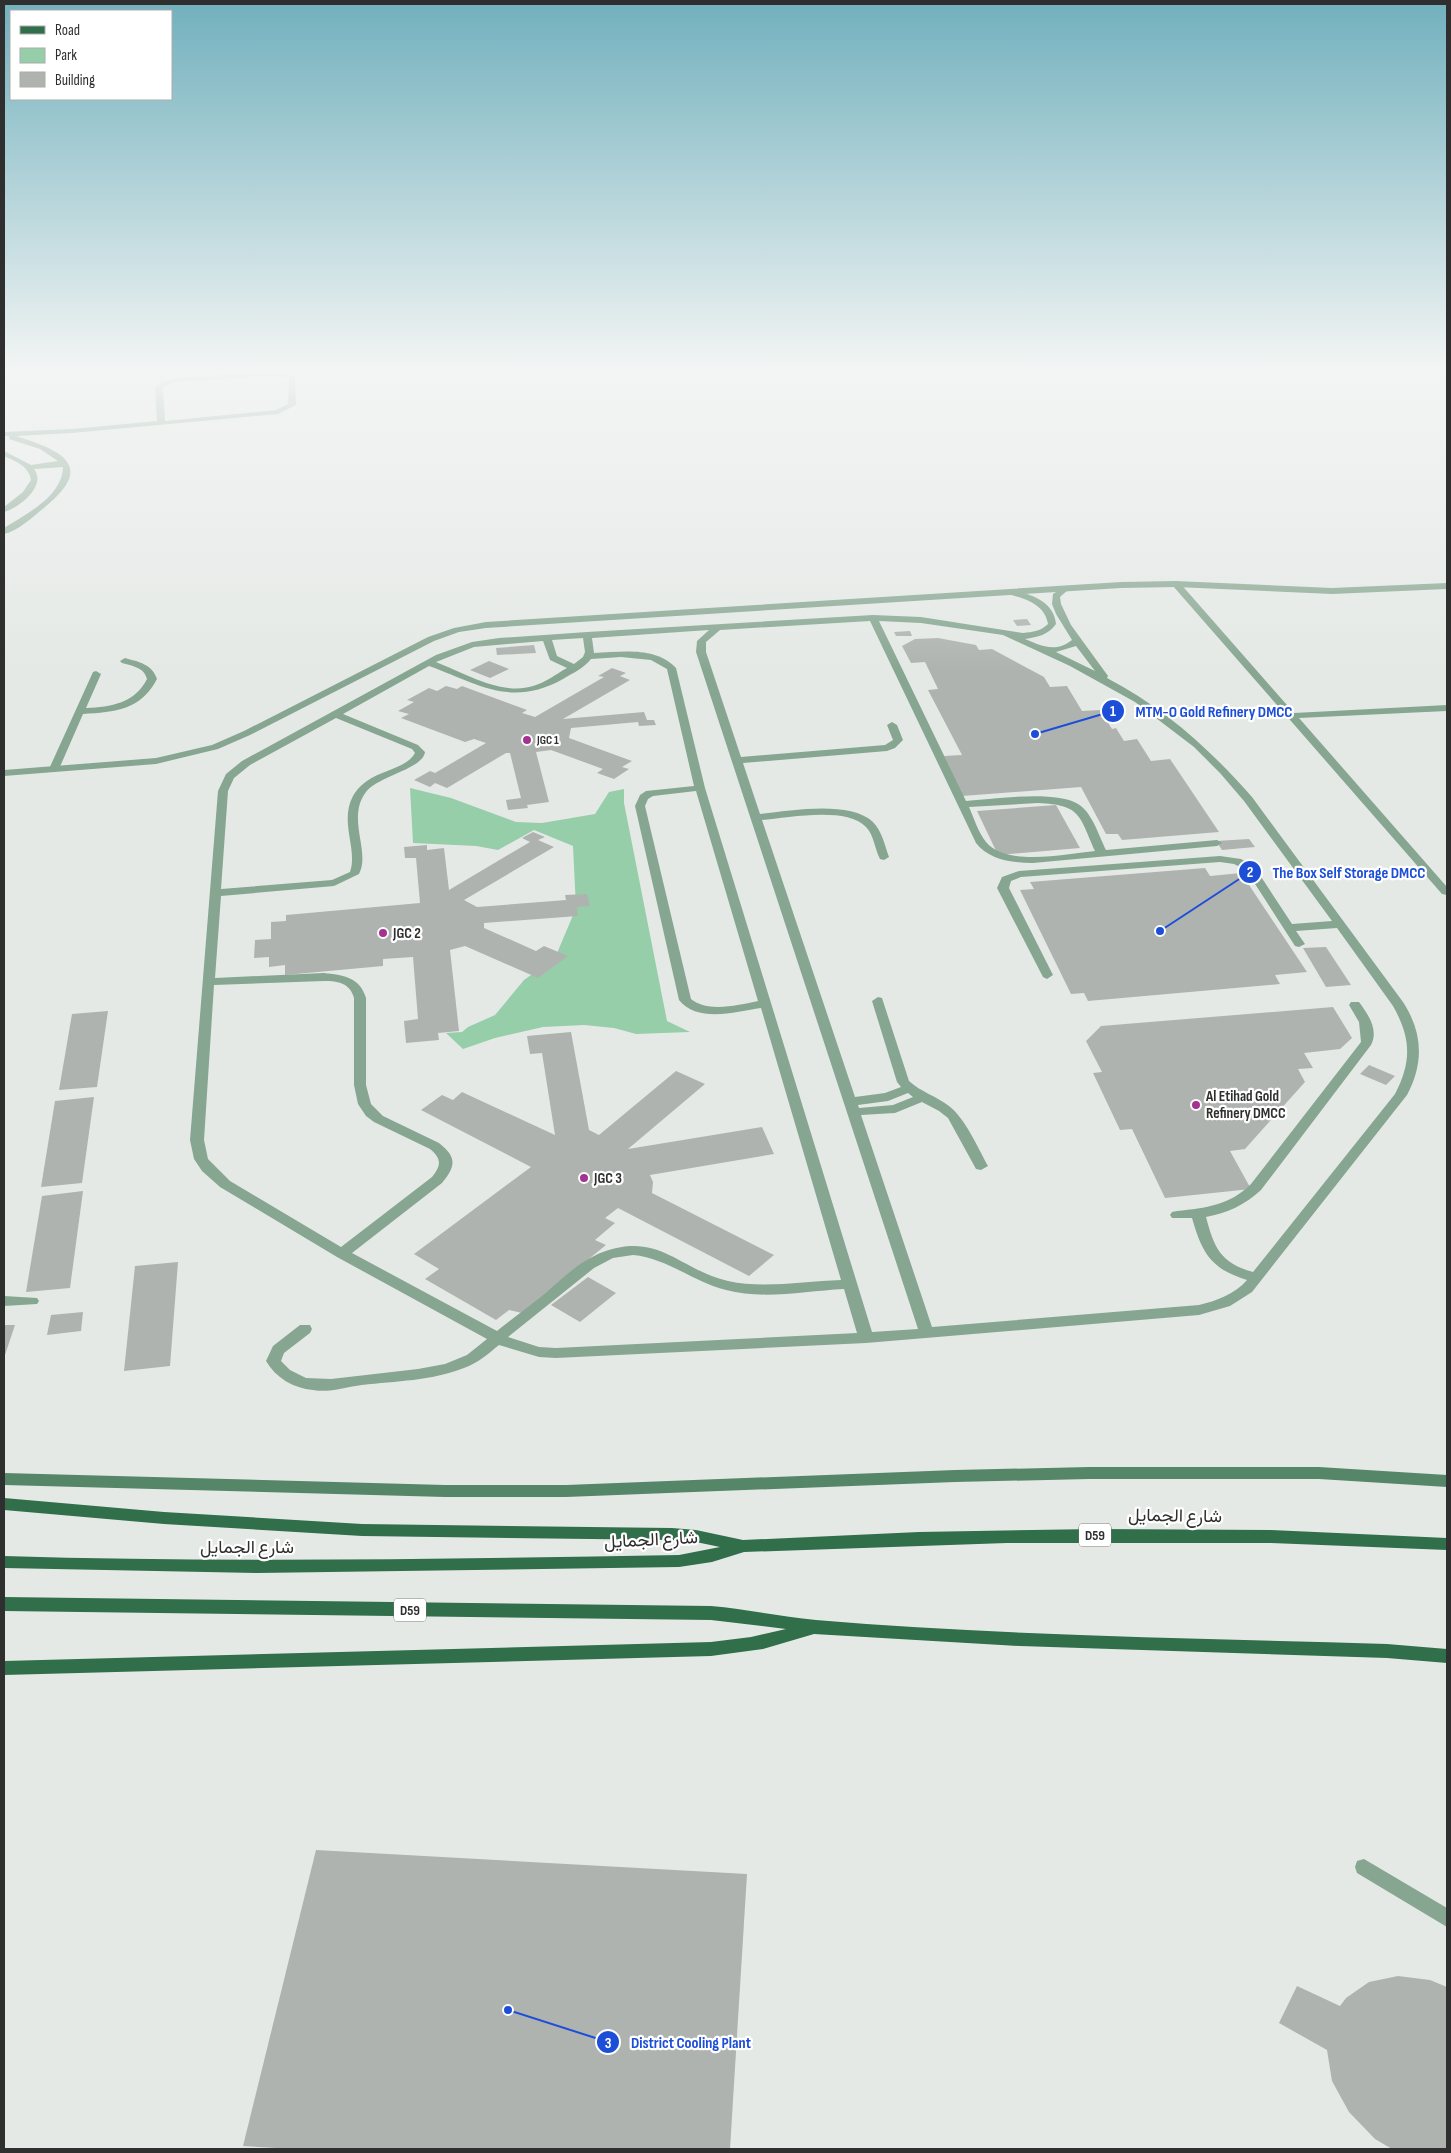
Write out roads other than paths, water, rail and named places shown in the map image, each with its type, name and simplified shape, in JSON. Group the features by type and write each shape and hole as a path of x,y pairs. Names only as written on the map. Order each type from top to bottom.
{"main road":[{"path":"4,1479 445,1491 575,1490 1108,1472 1319,1473 1447,1481"},
{"path":"4,1504 203,1520 362,1530 672,1534 696,1536 743,1546"},
{"name":"شارع الجمايل","path":"4,1562 315,1567 669,1562 702,1559 723,1554 743,1546 901,1538 1127,1535 1295,1538 1447,1544"},
{"name":"D59","path":"4,1604 711,1613 746,1616 814,1627 1020,1639 1387,1651 1447,1656"},
{"path":"4,1668 711,1649 747,1646 780,1640 814,1627"}],"street":[{"path":"4,510 20,500 32,488 35,477 32,470"},
{"path":"4,532 59,491 68,477 68,470"},
{"path":"4,773 156,761 215,747 247,733 431,639 472,627 1010,592 1176,584 1332,591 1447,586"},
{"path":"1176,584 1446,892"},
{"path":"1065,589 1056,596 1061,615 1106,680"},
{"path":"1006,634 1048,650 1106,680 1162,716 1187,736 1232,779 1340,924 1408,1020 1414,1043 1414,1065 1409,1080 1392,1109 1257,1278 1247,1289 1234,1298 1218,1306 1199,1310 866,1338 556,1353 524,1349 498,1338 342,1254 225,1184 207,1168 201,1159 197,1140 223,791 230,776 246,762 449,653 472,646 587,635 873,618 950,623 1023,636 1039,634 1049,628 1052,624 1051,615 1041,604 1033,599 1010,592"},
{"path":"1051,615 1061,615"},
{"path":"873,618 981,843 986,848 1002,856 1032,860 1217,843"},
{"path":"718,627 702,641 702,652 927,1333"},
{"path":"587,635 590,648 589,656"},
{"path":"546,638 554,658 558,662 574,668"},
{"path":"1048,650 1070,646 1078,640"},
{"path":"430,663 499,688 520,691 540,687 574,668 589,656 645,656 657,658 671,668 700,788 866,1338"},
{"path":"80,711 120,706 136,699 150,684 152,679 148,670 143,666 126,661"},
{"path":"54,769 96,674"},
{"path":"1291,716 1447,708"},
{"path":"214,893 334,883 349,878 354,874 357,866 352,816 358,798 371,782 417,758 420,752 415,747 335,714"},
{"path":"737,760 887,748 898,740 892,725"},
{"path":"700,788 650,793 644,797 640,806 685,1000 693,1007 706,1010 765,1004"},
{"path":"962,804 1048,800 1070,803 1078,810 1102,854"},
{"path":"756,817 833,812 855,817 870,826 884,857"},
{"path":"1047,975 1003,888 1006,880 1019,874 1228,859 1250,868 1300,944"},
{"path":"1288,928 1340,924"},
{"path":"209,982 324,976 351,982 359,989 360,1085 361,1095 365,1104 381,1121 441,1150 446,1160 445,1170 438,1180 342,1254"},
{"path":"878,1001 903,1082 922,1097 944,1108 953,1116 981,1166"},
{"path":"1177,1215 1217,1211 1234,1206 1247,1198 1367,1042 1368,1033 1362,1014 1355,1005"},
{"path":"852,1107 888,1098 910,1088"},
{"path":"852,1107 894,1109 922,1097"},
{"path":"1198,1214 1207,1247 1214,1258 1240,1274 1257,1278"},
{"path":"305,1329 278,1350 274,1355 273,1362 276,1367 295,1380 321,1385 452,1368 472,1359 587,1267 608,1254 620,1251 634,1250 659,1254 712,1281 740,1287 849,1284"},
{"path":"4,1300 32,1301"},
{"path":"1364,1867 1447,1918"}],"place":[{"name":"MTM-O Gold Refinery DMCC","path":"1035,734"},
{"name":"JGC 1","path":"527,740"},
{"name":"The Box Self Storage DMCC","path":"1160,931"},
{"name":"JGC 2","path":"383,933"},
{"name":"Al Etihad Gold Refinery DMCC","path":"1196,1105"},
{"name":"JGC 3","path":"584,1178"},
{"name":"District Cooling Plant","path":"508,2010"}]}
